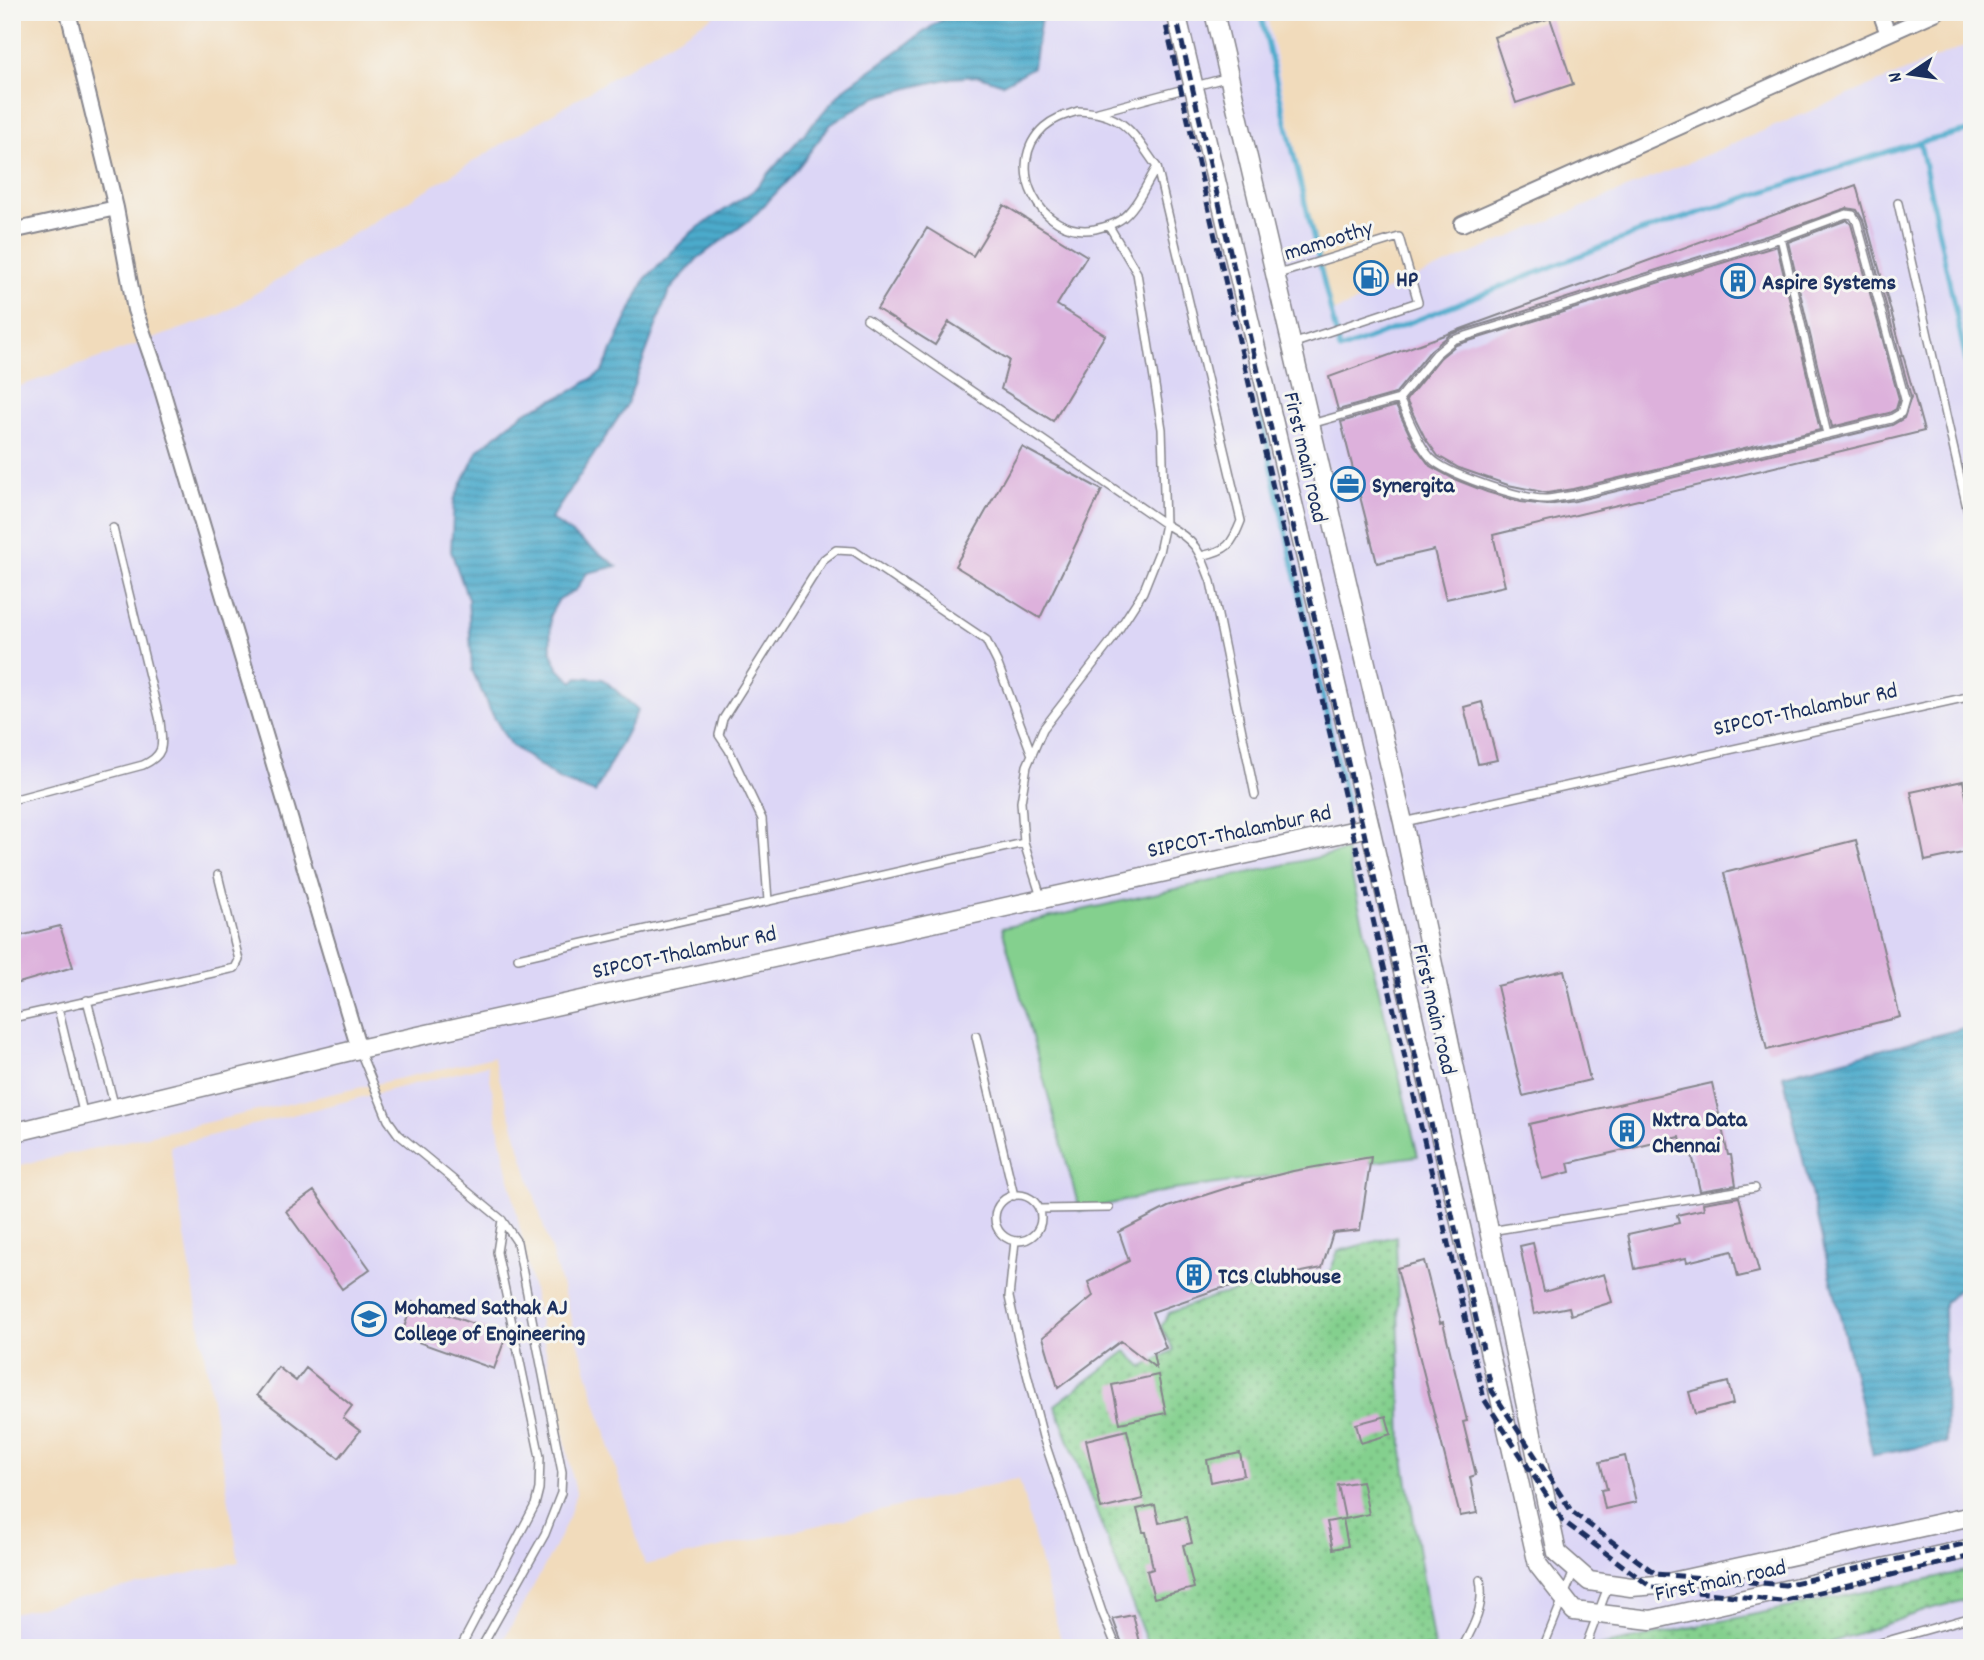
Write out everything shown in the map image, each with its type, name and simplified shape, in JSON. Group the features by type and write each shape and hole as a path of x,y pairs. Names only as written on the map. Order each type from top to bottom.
{"street":[{"path":"68,12 116,208 135,310 161,387 359,1049"},
{"name":"First main road","path":"1176,12 1370,827 1538,1565 1574,1611 1651,1620 1972,1548"},
{"path":"1214,12 1403,822 1557,1553 1589,1580 1632,1587 1658,1586 1972,1516"},
{"path":"1880,12 1888,34"},
{"path":"1462,224 1937,12"},
{"path":"12,231 116,208"},
{"name":"SIPCOT-Thalambur Rd","path":"12,1133 359,1049 1370,827"}],"lane":[{"path":"1098,112 1229,76"},
{"path":"1157,167 1134,206 1120,220 1109,226 1084,231 1065,227 1048,217 1035,202 1027,184 1026,164 1032,144 1043,128 1059,117 1078,111 1098,112 1117,119 1132,132 1157,167 1241,522 1233,540 1223,551 1201,556"},
{"path":"1898,203 1972,530"},
{"path":"1310,424 1399,399 1436,354 1453,340 1781,238 1846,214 1853,215 1905,399 1901,413 1891,419 1574,495 1546,499 1520,497 1433,461 1399,399"},
{"path":"1042,898 1024,843 1021,802 1027,766 1043,729 1112,640 1143,592 1160,552 1165,524 1161,429 1137,274 1109,226"},
{"name":"mamoothy","path":"1275,275 1399,237 1418,302 1291,344"},
{"path":"1781,238 1827,435"},
{"path":"867,319 1165,524 1188,537 1201,556 1211,582 1255,795"},
{"path":"12,800 144,765 155,760 161,752 160,720 113,528"},
{"path":"768,901 762,819 719,735 723,719 824,559 836,550 854,551 986,640 1032,755"},
{"name":"SIPCOT-Thalambur Rd","path":"1403,822 1972,696"},
{"path":"518,958 1024,843"},
{"path":"12,1018 235,968 239,960 218,875"},
{"path":"87,1000 115,1110"},
{"path":"58,1008 84,1116"},
{"path":"976,1036 1014,1196"},
{"path":"359,1049 388,1120 398,1134 502,1220 517,1242 562,1472 561,1493 545,1534 481,1648"},
{"path":"1489,1231 1755,1188"},
{"path":"1014,1196 1026,1196 1040,1209 1042,1221 1037,1232 1027,1240 1015,1241 1004,1237 996,1222 999,1205 1014,1196"},
{"path":"1040,1209 1109,1208"},
{"path":"460,1648 527,1522 539,1489 540,1457 497,1252 502,1220"},
{"path":"1015,1241 1009,1297 1018,1338 1044,1437 1102,1612 1118,1648"},
{"path":"1543,1648 1575,1569"},
{"path":"1462,1648 1480,1609 1483,1592 1480,1580"},
{"path":"1585,1648 1609,1583"},
{"path":"1861,1648 1972,1617"}],"shaded area":[{"path":"720,12 1266,12 1331,313 1972,43 1972,1648 1063,1648 1019,1479 645,1565 493,1057 12,1167 12,389 220,315"},
{"name":"Mohamed Sathak AJ College of Engineering","path":"488,1065 497,1120 576,1493 569,1517 554,1549 499,1648 12,1648 12,1613 239,1562 170,1146"}],"green space":[{"path":"1346,851 1418,1156 1166,1191 1080,1211 1002,928"},
{"path":"1396,1236 1402,1446 1434,1648 1392,1648 1340,1640 1269,1648 1149,1648 1055,1405 1126,1351 1143,1367 1174,1350 1161,1327 1169,1313 1215,1296 1329,1274 1338,1251"},
{"path":"1972,1570 1972,1598 1933,1608 1815,1648 1595,1647"}],"water":[{"path":"952,12 1042,12 1033,67 1003,84 980,76 951,78 873,98 830,125 791,177 751,219 697,259 669,291 626,406 551,519 617,566 587,573 576,590 559,599 550,615 551,652 559,670 573,682 578,677 603,679 638,710 595,793 558,779 510,744 491,712 472,670 468,599 451,551 454,500 478,450 525,412 570,392 602,372 645,279 693,231 753,191 844,89"},
{"path":"1972,1026 1972,1276 1944,1303 1946,1443 1873,1455 1783,1075"}],"building":[{"path":"1550,18 1573,84 1516,103 1494,37"},
{"path":"1856,185 1924,431 1493,535 1505,586 1446,599 1434,550 1377,563 1341,422 1396,406 1414,444 1430,466 1487,492 1521,502 1547,505 1575,501 1892,425 1904,418 1911,397 1863,220 1857,210 1847,208 1779,232 1451,334 1431,350 1395,394 1338,410 1329,377"},
{"path":"1004,205 1087,256 1057,305 1105,335 1053,421 1001,389 1009,360 949,322 935,345 877,309 927,228 973,256"},
{"path":"1847,220 1851,224 1899,399 1896,409 1889,413 1832,427 1788,242"},
{"path":"1777,246 1820,430 1547,493 1508,485 1459,468 1438,456 1425,438 1406,400 1440,358 1456,345"},
{"path":"1022,447 1102,490 1040,618 955,566"},
{"path":"1482,702 1497,760 1478,764 1464,707"},
{"path":"1963,781 1972,826 1972,851 1925,861 1911,792"},
{"path":"1856,840 1900,1017 1767,1050 1724,873"},
{"path":"60,926 73,967 12,985 12,938"},
{"path":"1564,970 1590,1080 1523,1096 1497,986"},
{"name":"Nxtra Data Chennai","path":"1712,1083 1736,1185 1700,1191 1690,1145 1682,1147 1680,1137 1568,1163 1570,1172 1542,1179 1529,1124"},
{"name":"TCS Clubhouse","path":"1371,1157 1360,1230 1333,1233 1322,1268 1218,1289 1152,1312 1166,1348 1153,1353 1156,1368 1121,1341 1058,1388 1043,1337 1093,1296 1088,1282 1129,1261 1119,1232 1168,1207 1230,1187 1293,1171"},
{"path":"314,1191 370,1269 342,1289 286,1211"},
{"path":"1739,1197 1759,1272 1738,1277 1732,1251 1687,1262 1686,1258 1635,1269 1628,1234 1679,1223 1677,1215 1704,1209 1703,1203"},
{"path":"1533,1243 1544,1292 1604,1274 1612,1302 1571,1315 1569,1307 1534,1314 1520,1246"},
{"path":"1424,1261 1440,1323 1443,1322 1467,1421 1463,1422 1476,1475 1470,1477 1477,1513 1460,1516 1397,1268"},
{"path":"413,1302 506,1336 494,1369 401,1336"},
{"path":"278,1367 296,1381 306,1368 352,1406 343,1418 360,1431 339,1458 257,1395"},
{"path":"1158,1375 1166,1413 1120,1423 1112,1385"},
{"path":"1728,1382 1733,1404 1695,1414 1689,1392"},
{"path":"1386,1416 1391,1434 1361,1443 1356,1424"},
{"path":"1127,1430 1143,1499 1101,1509 1086,1440"},
{"path":"1240,1453 1244,1475 1211,1482 1207,1460"},
{"path":"1625,1456 1636,1502 1605,1509 1601,1490 1607,1489 1600,1462"},
{"path":"1362,1481 1369,1514 1345,1519 1338,1485"},
{"path":"1155,1505 1159,1523 1186,1517 1192,1543 1183,1545 1194,1588 1154,1598 1147,1571 1153,1569 1146,1532 1143,1532 1137,1509"},
{"path":"1343,1519 1348,1546 1333,1549 1327,1522"},
{"path":"1133,1615 1140,1642 1123,1646 1113,1619"}],"waterway":[{"path":"1260,12 1340,350 1640,232 1905,146 1972,130"},
{"path":"1920,143 1972,390"},
{"path":"1255,381 1274,479 1347,805"}],"railway":[{"path":"1163,12 1484,1399 1563,1521 1651,1587 1781,1601 1972,1556"},
{"path":"1175,12 1483,1349"},
{"path":"1488,1373 1492,1391 1572,1512 1656,1574 1785,1585 1972,1542"}],"place":[{"name":"HP","path":"1371,278"},
{"name":"Aspire Systems","path":"1738,281"},
{"name":"Synergita","path":"1348,484"},
{"name":"Nxtra Data Chennai","path":"1627,1131"},
{"name":"TCS Clubhouse","path":"1194,1275"},
{"name":"Mohamed Sathak AJ College of Engineering","path":"369,1319"}]}
